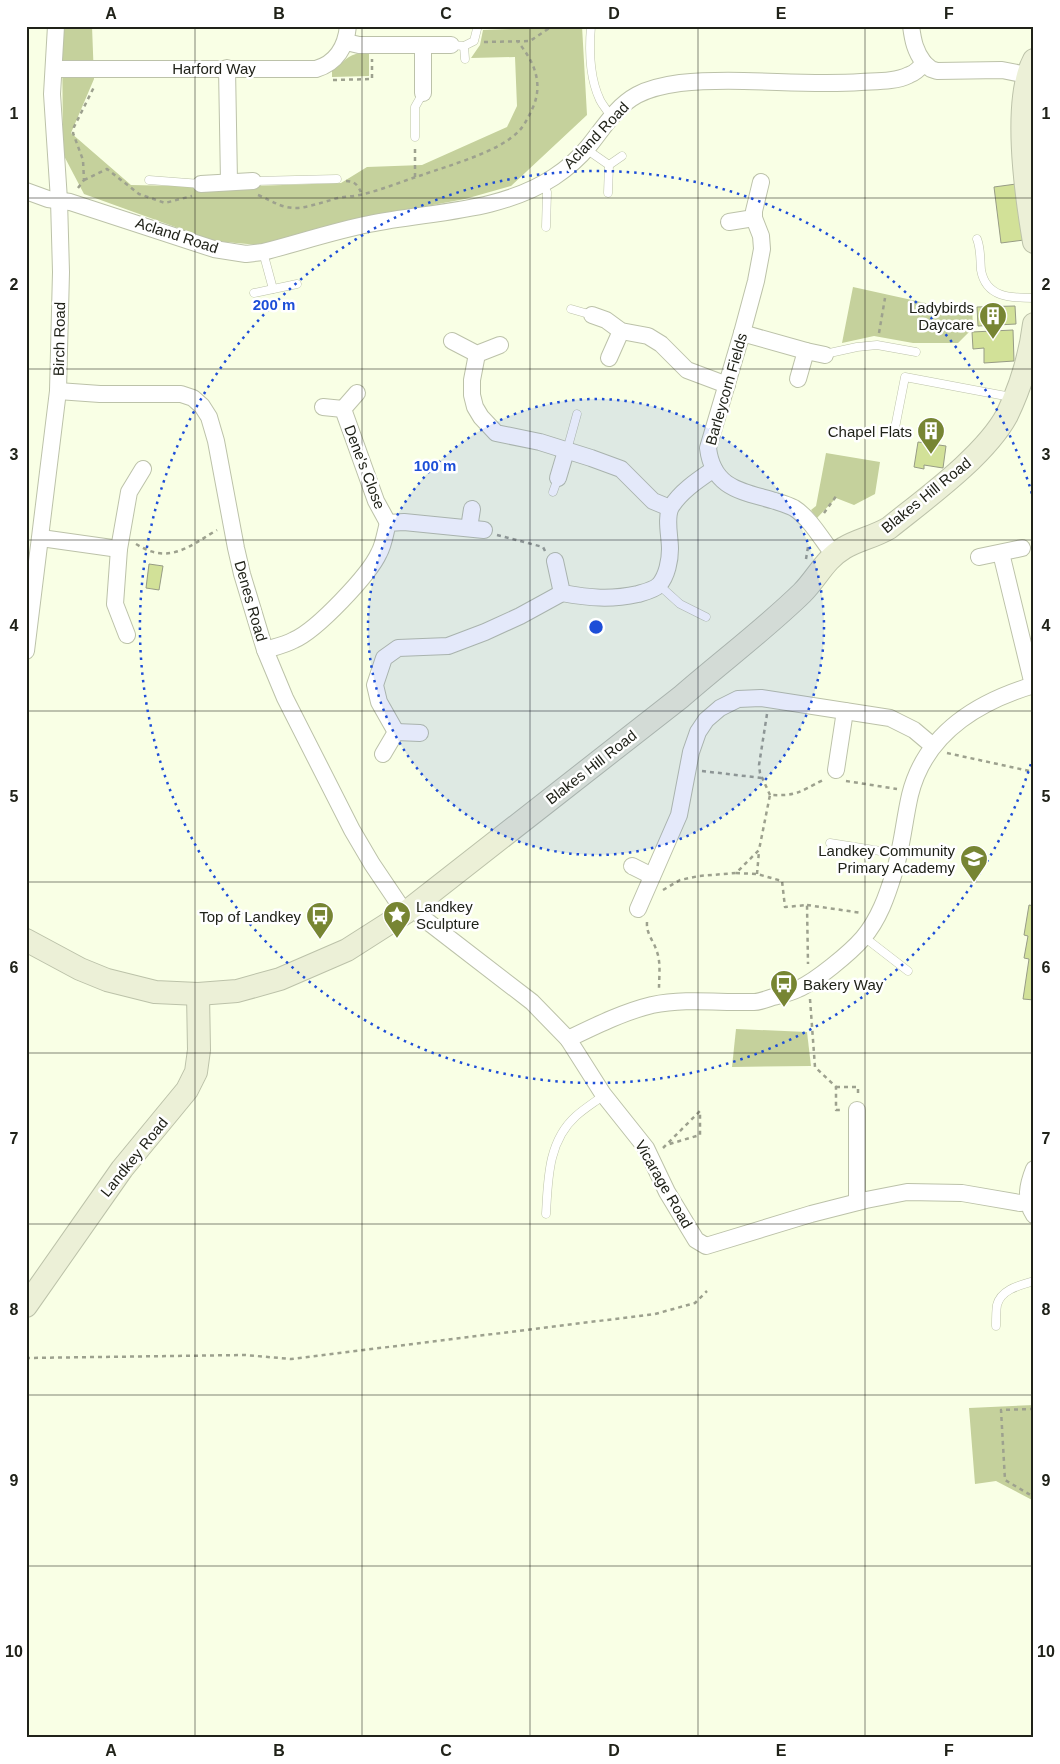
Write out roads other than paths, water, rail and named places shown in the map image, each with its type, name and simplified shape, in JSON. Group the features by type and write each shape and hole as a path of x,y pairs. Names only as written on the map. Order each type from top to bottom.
{"street":[{"name":"Birch Road","path":"26,651 58,391 65,201 52,94 56,26"},
{"path":"911,26 913,42 918,55 924,64 937,71 1002,70 1031,67 1023,90 1022,118 1028,210 1034,242"},
{"name":"Harford Way","path":"54,69 302,69 324,67 340,52 347,34"},
{"path":"347,34 360,45 458,45"},
{"path":"423,46 423,93"},
{"name":"Acland Road","path":"26,191 48,199 65,201 214,249 246,254 264,252 368,224 482,206 525,192 555,176 586,150 611,117 636,96 657,87 673,84 754,81 804,84 889,80 909,75 924,64"},
{"path":"227,68 230,182"},
{"path":"199,189 230,182 253,187"},
{"name":"Barleycorn Fields","path":"761,182 754,211 754,218 761,236 762,249 756,281 708,448 709,459 721,479 730,487 792,507 802,514 834,555"},
{"path":"729,222 754,218"},
{"path":"592,315 606,320 621,331 648,336 661,344 686,370 727,385"},
{"name":"Blakes Hill Road","path":"26,940 80,970 108,980 155,992 198,994 237,991 280,978 347,950 409,910 681,697 804,591 821,568 834,555 844,548 889,528 961,469 993,435 1007,415 1026,367 1034,324"},
{"path":"609,358 621,331"},
{"path":"742,333 806,352 825,354"},
{"path":"452,341 477,354 500,345"},
{"path":"798,379 806,352"},
{"path":"477,354 472,380 472,395 480,417 496,432 540,442 621,469 653,501 670,508"},
{"name":"Denes Road","path":"58,391 100,394 181,394 194,398 202,406 209,417 216,441 242,574 265,650 285,698 352,830 372,864 409,910"},
{"name":"Dene's Close","path":"343,409 357,393"},
{"name":"Dene's Close","path":"323,407 343,409"},
{"name":"Dene's Close","path":"265,650 295,640 322,620 369,570 380,552 388,524 376,501 343,409"},
{"path":"556,485 566,451"},
{"path":"127,635 114,604 120,544 129,492 143,469"},
{"path":"396,732 379,702 375,685 384,658 398,648 448,646 512,620 562,593 608,599 650,591 659,585 666,574 669,561 668,519 670,508 690,486 714,469"},
{"name":"Dene's Close","path":"388,524 404,522 477,529 472,510"},
{"path":"41,538 120,544"},
{"path":"980,557 1022,548"},
{"path":"568,1039 624,1014 658,1005 677,1002 757,1002 798,989 808,982 832,975 864,937 886,901 899,854 911,794 921,765 932,748 952,727 972,712 994,699 1033,685 1001,553"},
{"path":"555,561 562,593"},
{"path":"642,912 652,876 679,815 691,752 698,732 706,720 720,708 738,699 748,697 890,718 914,730 932,748"},
{"path":"834,777 845,711"},
{"path":"396,732 420,733"},
{"path":"383,754 396,732"},
{"path":"632,866 652,876"},
{"name":"Vicarage Road","path":"409,910 423,918 532,1002 568,1039 604,1095 646,1148 667,1192 696,1240 706,1246 857,1202 907,1192 962,1193 1020,1202 1031,1208"},
{"name":"Landkey Road","path":"26,1306 122,1169 187,1090 196,1072 199,1050 198,994"},
{"path":"857,1110 857,1202"},
{"path":"1031,1208 1027,1190 1034,1169"}],"lane":[{"path":"591,26 592,73 600,100 611,117"},
{"path":"465,60 458,45 474,41 477,29"},
{"path":"415,137 415,107 423,93"},
{"path":"586,150 610,165"},
{"path":"608,193 610,165 622,156"},
{"path":"149,180 199,189"},
{"path":"253,187 337,180"},
{"path":"542,184 547,192 546,227"},
{"path":"977,239 982,270 988,286 1002,296 1009,298 1034,298"},
{"path":"264,252 273,289"},
{"path":"254,293 297,284"},
{"path":"571,309 592,315"},
{"path":"825,354 877,345 916,352"},
{"path":"894,433 904,378 1014,398"},
{"path":"566,451 577,414"},
{"path":"659,585 680,604 706,617"},
{"path":"830,843 899,854"},
{"path":"864,937 908,971"},
{"path":"546,1214 550,1165 558,1138 564,1128 576,1116 604,1095"},
{"path":"996,1326 997,1303 1005,1293 1013,1288 1034,1281"}],"place":[{"name":"Ladybirds Daycare","path":"993,340"},
{"name":"Chapel Flats","path":"931,455"},
{"name":"Landkey Community Primary Academy","path":"974,883"},
{"name":"Landkey Sculpture","path":"397,939"},
{"name":"Top of Landkey","path":"320,940"},
{"name":"Bakery Way","path":"784,1008"}]}
